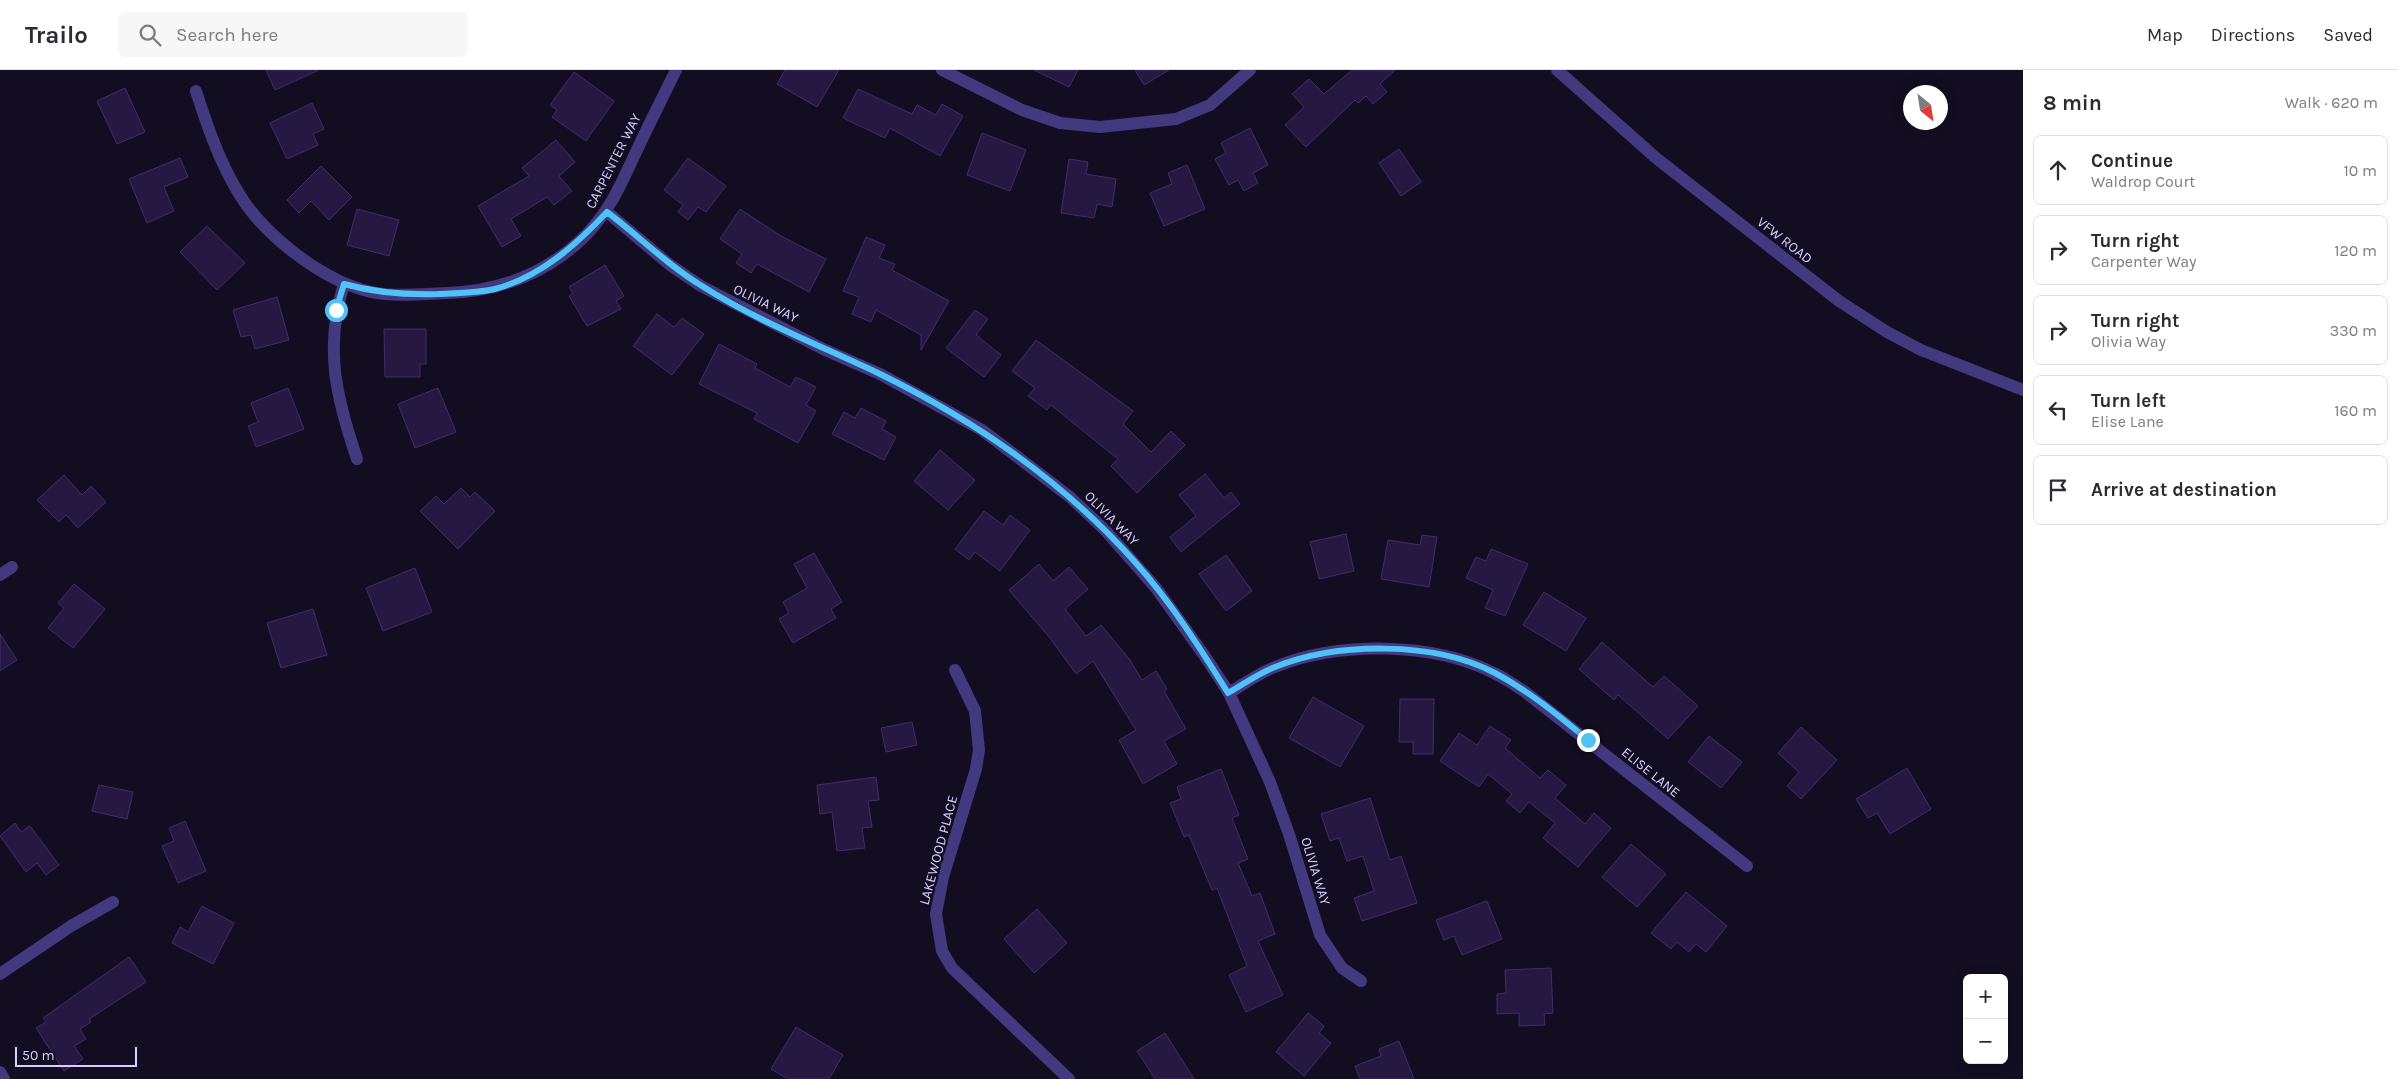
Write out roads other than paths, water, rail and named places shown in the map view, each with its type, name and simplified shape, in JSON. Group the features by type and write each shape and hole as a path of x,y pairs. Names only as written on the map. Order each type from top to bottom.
{"street":[{"path":"942,70 1022,110 1060,123 1100,127 1176,119 1210,105 1250,70"},
{"name":"VFW ROAD","path":"1557,70 1656,158 1840,301 1887,332 1921,350 2023,390"},
{"name":"CARPENTER WAY","path":"196,91 206,122 238,193 281,242 302,259 344,284 372,292 412,295 495,289 518,280 558,258 584,236 607,212 674,71"},
{"name":"OLIVIA WAY","path":"607,212 670,265 701,286 824,349 880,374 982,430 1034,468 1087,513 1136,563 1182,623 1228,693 1270,782 1289,834 1320,935 1342,968 1361,981"},
{"path":"344,284 336,310 332,341 339,402 357,459"},
{"path":"0,575 12,567"},
{"name":"ELISE LANE","path":"1228,693 1275,667 1336,650 1417,651 1472,664 1494,673 1524,691 1747,866"},
{"name":"LAKEWOOD PLACE","path":"956,670 975,711 979,750 976,769 943,877 936,914 942,951 952,968 1069,1079"},
{"path":"0,974 71,926 113,902"},
{"path":"0,1072 4,1079"}]}
